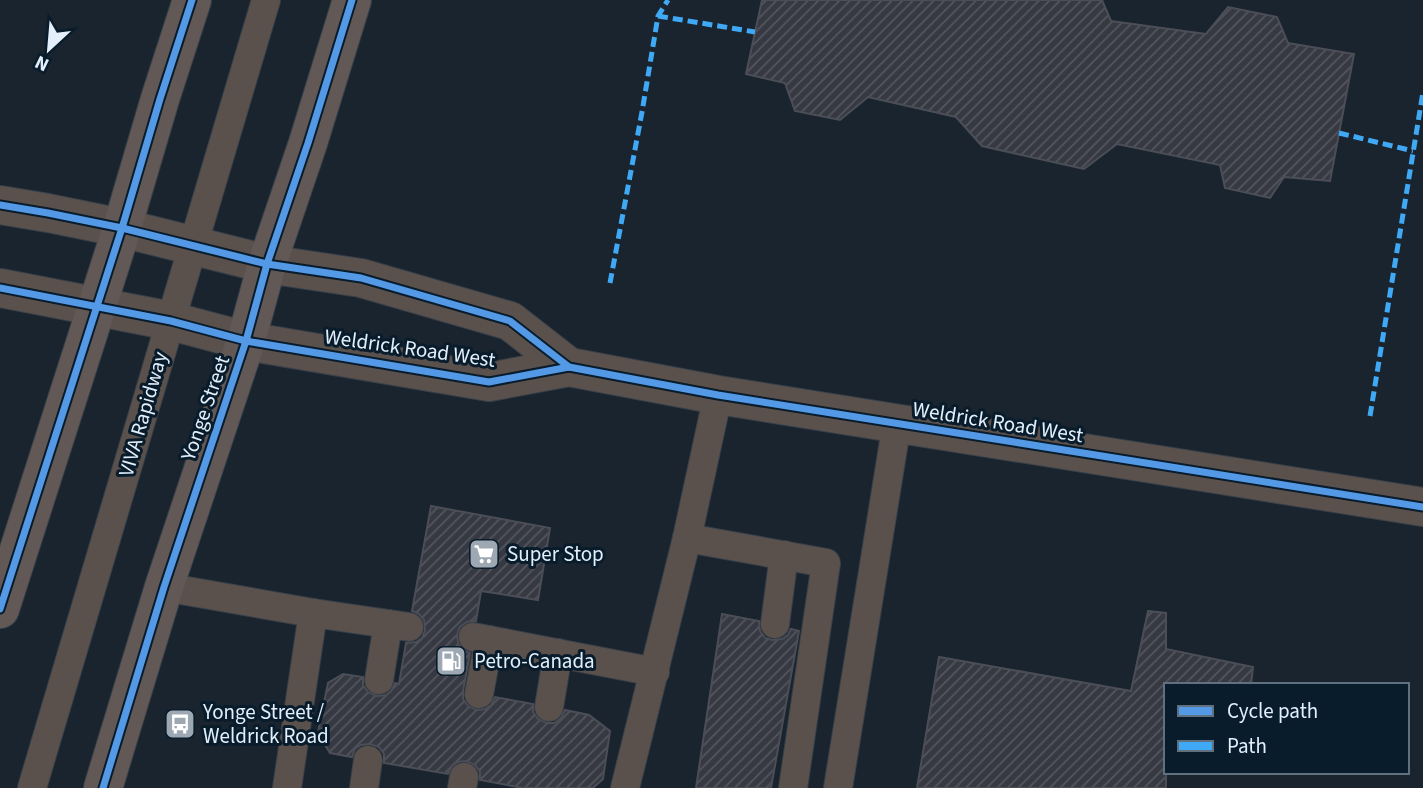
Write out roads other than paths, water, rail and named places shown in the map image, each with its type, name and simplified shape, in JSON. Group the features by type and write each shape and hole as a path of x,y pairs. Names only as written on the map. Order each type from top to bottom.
{"main road":[{"path":"0,609 192,0"},
{"name":"Yonge Street","path":"103,788 164,587 246,341 267,264 352,0"}],"street":[{"name":"Weldrick Road West","path":"0,205 122,228 267,264 361,278 510,321 569,368"},
{"name":"Weldrick Road West","path":"0,288 171,321 246,341 489,382 569,368 718,395 1423,507"}],"lane":[{"name":"VIVA Rapidway","path":"33,788 266,0"},
{"path":"625,788 687,538 718,395"},
{"path":"838,788 897,423"},
{"path":"687,538 826,563 793,788"},
{"path":"775,624 784,555"},
{"path":"164,587 398,626 379,680"},
{"path":"286,788 313,613"},
{"path":"479,694 481,638 655,672"},
{"path":"549,706 558,653"},
{"path":"364,788 368,760"}],"place":[{"name":"Super Stop","path":"484,554"},
{"name":"Petro-Canada","path":"451,661"},
{"name":"Yonge Street / Weldrick Road","path":"180,724"}]}
